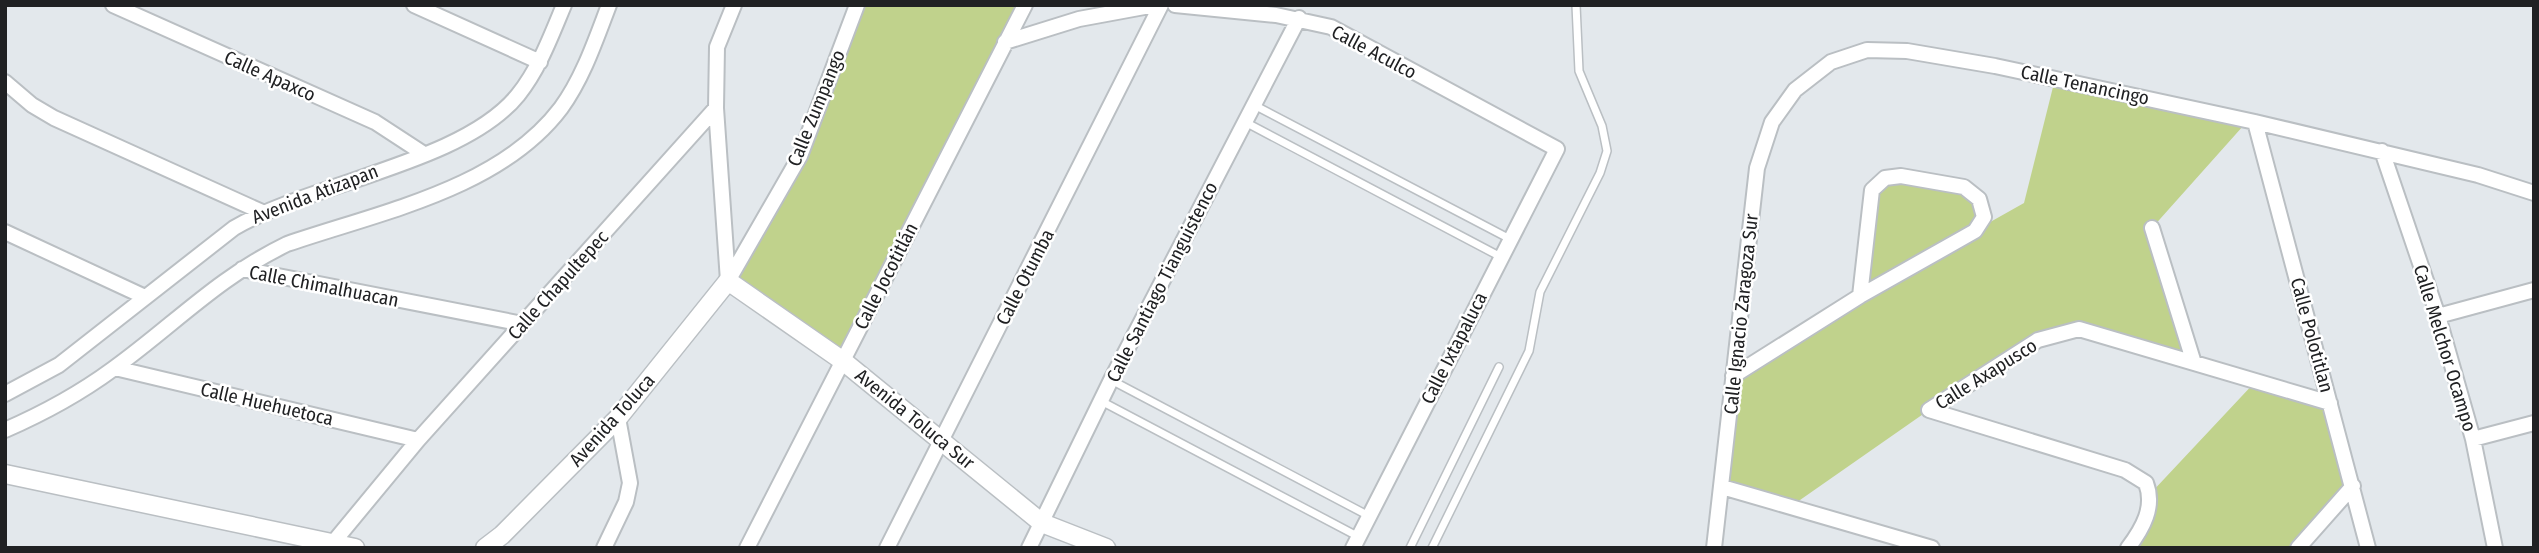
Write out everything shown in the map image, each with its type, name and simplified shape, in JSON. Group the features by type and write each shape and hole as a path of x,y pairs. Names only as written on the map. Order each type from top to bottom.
{"street":[{"name":"Calle Apaxco","path":"113,5 374,122 424,154"},
{"path":"414,5 540,62"},
{"name":"Avenida Atizapan","path":"5,394 60,365 234,228 262,212 424,154 468,136 494,118 517,96 540,62 564,5"},
{"path":"242,269 287,244 449,189 492,169 529,145 563,106 590,55 608,5"},
{"path":"728,281 716,108 717,47 734,5"},
{"name":"Calle Zumpango","path":"728,281 800,156 857,5"},
{"name":"Calle Jocotitlán","path":"747,548 1026,5"},
{"path":"1005,43 1079,19 1155,5"},
{"name":"Calle Otumba","path":"887,548 1161,5"},
{"name":"Calle Aculco","path":"1175,5 1299,18 1331,27 1557,149"},
{"name":"Calle Santiago Tianguistenco","path":"1029,548 1111,380 1299,18"},
{"name":"Calle Tenancingo","path":"1795,90 1831,62 1867,50 1907,51 1995,66 2255,122 2382,151 2534,193"},
{"path":"5,82 32,105 54,118 262,212"},
{"name":"Calle Ignacio Zaragoza Sur","path":"1714,548 1757,168 1772,122 1795,90"},
{"name":"Calle Chapultepec","path":"332,544 418,440 716,108"},
{"name":"Calle Polotitlan","path":"2255,122 2368,548"},
{"name":"Calle Ixtapaluca","path":"1356,542 1557,149"},
{"name":"Calle Melchor Ocampo","path":"2382,151 2438,316 2473,439 2495,548"},
{"path":"1733,376 1860,296 1975,231 1984,217 1979,199 1964,187 1901,176 1885,178 1872,190 1860,296"},
{"path":"2152,229 2193,360"},
{"path":"5,232 145,298"},
{"name":"Calle Chimalhuacan","path":"5,430 74,396 115,368 217,284 242,269 523,324"},
{"name":"Avenida Toluca Sur","path":"728,281 843,361 1042,523 1106,548"},
{"name":"Avenida Toluca","path":"485,548 502,535 618,418 728,281"},
{"path":"2438,316 2534,290"},
{"name":"Calle Axapusco","path":"2128,548 2138,534 2150,506 2146,483 2125,470 1929,410 2038,340 2058,332 2079,329 2193,360 2330,403"},
{"name":"Calle Huehuetoca","path":"115,368 418,440"},
{"path":"604,548 626,502 630,483 618,418"},
{"path":"2473,439 2534,423"},
{"path":"5,474 355,548"},
{"path":"2298,548 2353,486"},
{"path":"1722,487 1932,548"}],"lane":[{"path":"1432,548 1529,351 1540,292 1600,173 1607,151 1602,126 1579,71 1576,5"},
{"path":"1254,105 1510,239"},
{"path":"1245,122 1501,257"},
{"path":"1410,548 1499,367"},
{"path":"1111,380 1369,516"},
{"path":"1101,401 1356,542"}],"green space":[{"path":"857,5 1025,5 843,361 728,281 800,156"},
{"path":"2055,79 2252,116 2152,228 2193,360 2079,329 2058,332 1929,410 1790,507 1722,487 1733,376 1860,296 1872,190 1901,176 1979,199 1976,230 2024,203"},
{"path":"2256,381 2330,403 2353,486 2298,548 2128,548 2150,494"}]}
